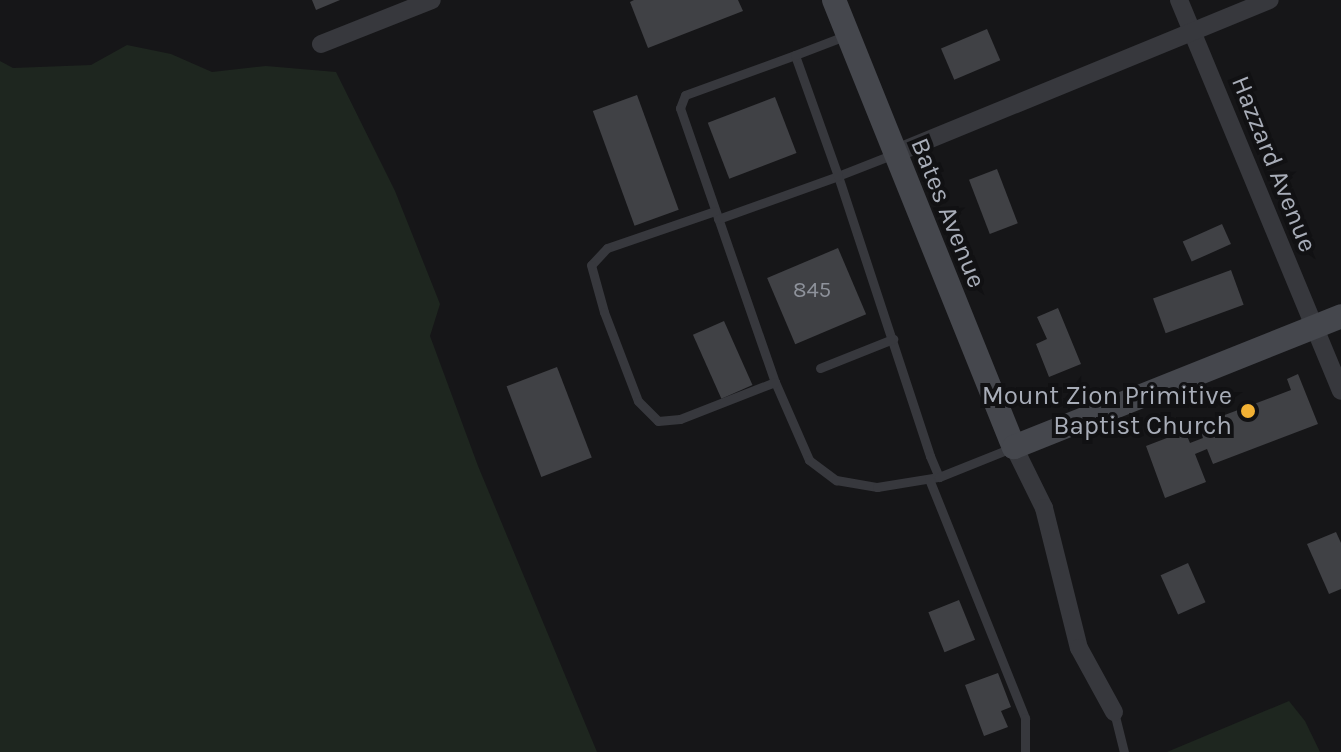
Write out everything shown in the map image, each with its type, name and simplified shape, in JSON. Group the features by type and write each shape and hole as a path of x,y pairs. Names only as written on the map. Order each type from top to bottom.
{"street":[{"path":"321,44 432,0"},
{"name":"Bates Avenue","path":"834,0 1014,447"},
{"name":"Hazzard Avenue","path":"1179,0 1341,391"},
{"path":"894,154 1270,0"},
{"path":"1114,712 1079,648 1044,508 1014,447 1341,316"}],"lane":[{"path":"847,35 685,95 680,108 775,382 809,460 836,480 877,487 934,478 1014,447"},
{"path":"795,55 893,339 934,478 1025,718 1025,752"},
{"path":"775,382 680,419 658,421 638,401 604,312 591,265 607,248 838,176 894,154"},
{"path":"820,368 893,339"},
{"path":"1114,712 1124,752"}],"shaded area":[{"path":"127,45 171,54 212,72 266,66 336,72 395,191 440,304 430,336 478,466 597,752 0,752 0,61 13,68 91,65"},
{"path":"1289,701 1305,721 1320,752 1167,752"}],"building":[{"path":"312,0 340,0 316,10"},
{"path":"738,0 743,11 648,48 630,2"},
{"path":"987,29 1000,60 954,80 941,49"},
{"path":"637,95 679,210 635,226 593,111"},
{"path":"775,97 797,153 729,179 708,123"},
{"path":"997,169 1018,223 990,234 969,180"},
{"path":"1222,224 1231,244 1192,262 1183,241"},
{"path":"838,248 866,314 795,344 767,278"},
{"path":"1231,270 1244,305 1166,333 1153,298"},
{"path":"1058,308 1081,364 1049,377 1036,344 1047,339 1037,317"},
{"path":"724,321 752,385 721,399 693,335"},
{"path":"557,367 592,458 541,477 507,386"},
{"path":"1298,374 1318,424 1213,464 1207,449 1195,454 1206,482 1165,498 1146,446 1185,431 1190,443 1203,438 1198,425 1291,390 1287,379"},
{"path":"1336,532 1341,543 1341,589 1329,594 1307,544"},
{"path":"1188,563 1205,602 1178,614 1161,575"},
{"path":"959,600 975,640 945,652 928,612"},
{"path":"998,673 1011,707 1001,711 1008,727 984,736 965,685"}],"place":[{"name":"Mount Zion Primitive Baptist Church","path":"1248,411"}]}
